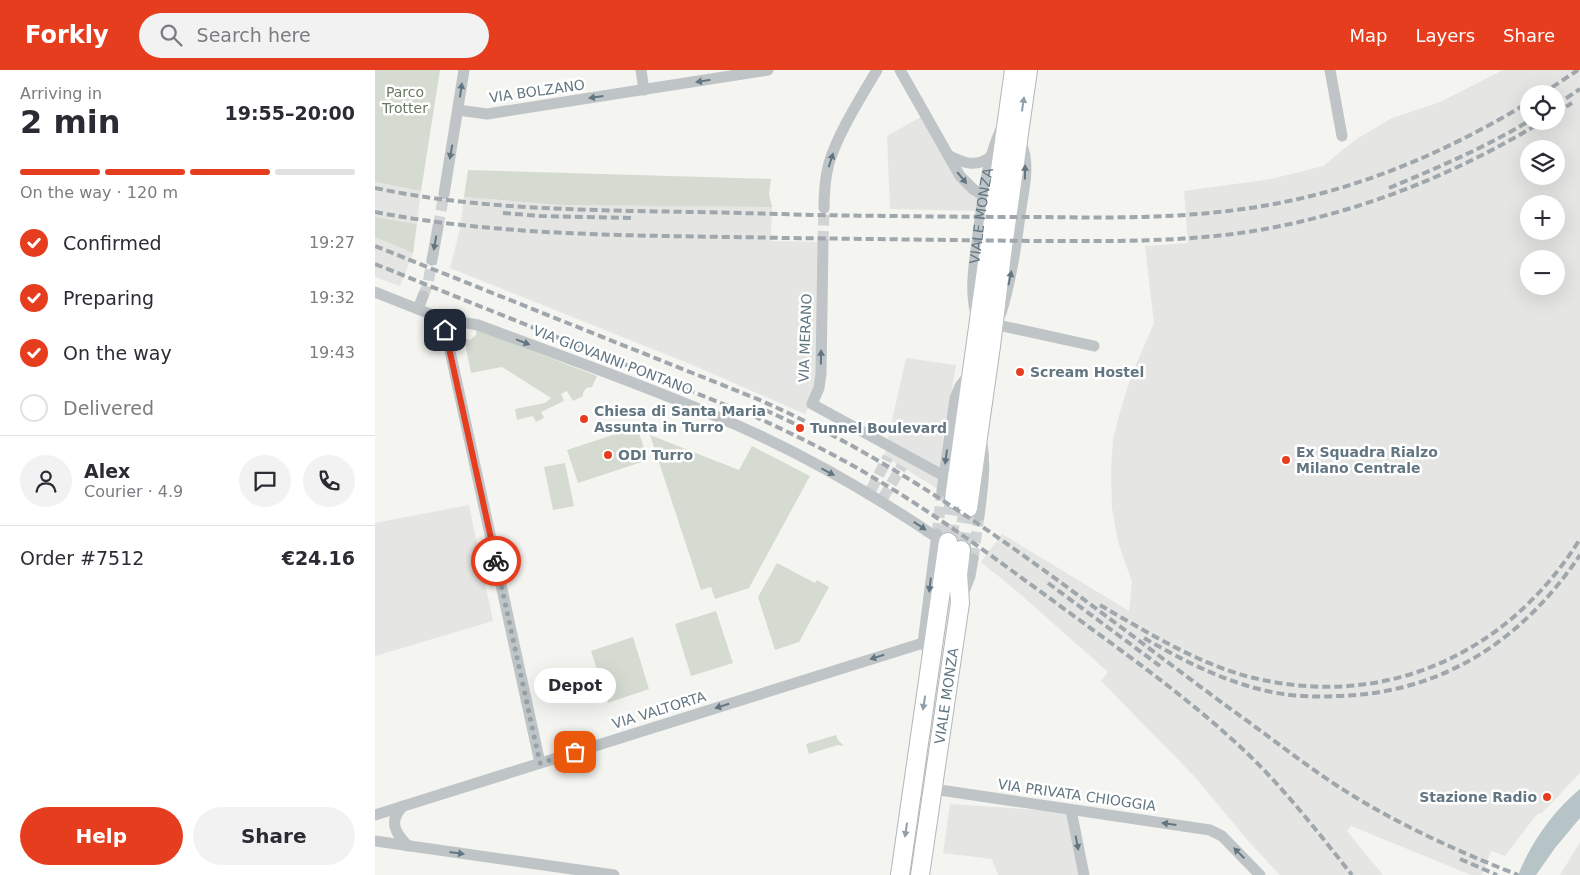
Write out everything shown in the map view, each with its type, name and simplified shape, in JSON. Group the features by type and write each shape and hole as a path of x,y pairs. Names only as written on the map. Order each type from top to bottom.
{"main road":[{"name":"VIALE MONZA","path":"961,504 973,370 1014,70"},
{"name":"VIALE MONZA","path":"961,504 979,433 1028,70"},
{"name":"VIALE MONZA","path":"920,875 960,603 958,575 951,544"},
{"name":"VIALE MONZA","path":"900,875 927,649 951,544"},
{"path":"912,786 933,789"}],"street":[{"path":"444,194 464,70"},
{"path":"641,70 644,90"},
{"name":"VIA BOLZANO","path":"459,110 487,114 768,70"},
{"path":"823,208 826,177 832,155 877,70"},
{"path":"900,70 963,180 984,196"},
{"path":"1330,70 1342,136"},
{"name":"VIALE MONZA","path":"979,326 973,305 972,285 984,196 990,157 1010,109"},
{"name":"VIALE MONZA","path":"991,346 1013,262 1025,181 1024,151 1019,139"},
{"path":"948,154 969,164 983,162 990,157"},
{"path":"432,260 438,226"},
{"name":"VIA MERANO","path":"823,242 821,377 819,388 812,404 890,452 908,456 944,476"},
{"name":"VIA GIOVANNI PONTANO","path":"375,292 443,319 478,325 718,417 870,492 951,544"},
{"path":"419,309 423,296"},
{"path":"443,319 540,763"},
{"path":"998,325 1094,346"},
{"name":"VIALE MONZA","path":"961,504 944,476 955,398 960,386 973,370"},
{"path":"902,466 908,456"},
{"name":"VIA VALTORTA","path":"375,815 540,763 927,649"},
{"name":"VIA PRIVATA CHIOGGIA","path":"933,789 1210,830 1216,832 1260,875"},
{"path":"403,806 394,819 397,833 408,846"},
{"path":"1071,810 1084,875"},
{"path":"375,841 614,875"}],"shaded area":[{"path":"1503,70 1580,70 1580,773 1541,814 1539,813 1534,818 1505,856 1491,851 1482,875 1471,875 1351,826 1347,831 1383,875 1280,875 1251,844 1194,776 1101,681 1108,672 981,562 1002,534 1129,611 1132,582 1118,542 1112,508 1111,471 1113,439 1121,408 1132,374 1154,323 1145,246 1188,243 1184,191 1271,179 1323,166 1355,140 1392,118 1440,102"},
{"path":"928,113 955,164 980,190 976,211 890,209 887,136"},
{"path":"375,182 421,191 417,224 375,217"},
{"path":"464,197 561,205 772,207 771,241 822,242 819,386 805,414 690,364 450,268 460,229"},
{"path":"375,237 413,253 400,286 375,277"},
{"path":"906,358 956,365 943,440 938,489 884,456"},
{"path":"469,505 493,621 375,656 375,523"},
{"path":"1580,789 1580,818 1536,875 1518,875 1529,851 1544,828 1561,807"},
{"path":"950,804 1069,812 1081,875 998,875 992,859 943,853"},
{"path":"1580,842 1580,875 1560,875"}],"green space":[{"name":"Parco Trotter","path":"375,70 440,70 421,191 375,182"},
{"path":"468,170 771,179 769,194 772,207 561,205 464,197"},
{"path":"375,217 417,224 413,253 375,237"},
{"path":"470,327 597,376 592,387 586,388 583,396 573,401 567,391 561,394 564,401 541,412 544,418 536,422 533,416 517,420 515,409 545,403 551,398 502,367 471,373 463,333 464,331 465,338 470,340 476,335 476,330"},
{"name":"ODI Turro","path":"637,427 648,460 578,483 567,450"},
{"path":"650,435 739,470 752,446 810,476 749,588 715,599 711,587 701,590"},
{"path":"565,463 574,506 553,510 544,467"},
{"path":"777,563 815,583 817,580 829,587 799,642 775,650 758,597"},
{"path":"716,611 733,663 691,676 675,624"},
{"path":"633,637 649,689 608,703 591,651"},
{"path":"836,735 844,746 838,745 809,754 806,744"}],"tunnel":[{"path":"438,227 444,194"},
{"path":"823,242 824,208"},
{"path":"423,296 428,284 432,260"},
{"path":"871,490 888,457"},
{"path":"883,498 902,466"},
{"path":"937,534 942,491"},
{"path":"948,542 954,499"},
{"path":"961,550 968,508"},
{"path":"973,559 979,516"}],"railway":[{"path":"1556,85 1578,70"},
{"path":"1565,99 1580,89"},
{"path":"1565,107 1572,103"},
{"path":"375,188 471,203 601,210 952,217 1160,216 1222,212 1253,208 1316,195 1380,175 1471,135 1520,107"},
{"path":"1389,188 1478,149 1520,126"},
{"path":"375,212 477,227 580,234 1032,241 1149,240 1207,237 1265,229 1338,212 1374,201 1444,173 1528,130"},
{"path":"503,213 541,216 635,218"},
{"path":"375,246 755,398 820,429 882,463 1002,540 1323,777 1414,830 1518,875"},
{"path":"375,264 758,418 804,440 901,494 1007,567 1203,714 1251,757 1278,785 1352,875"},
{"path":"765,410 806,429"},
{"path":"1100,605 1171,645 1227,670 1246,676 1296,685 1345,686 1392,679 1436,665 1478,643 1516,615 1550,580 1580,539"},
{"path":"1144,638 1208,671 1234,682 1259,689 1281,694 1315,697 1376,693 1412,685 1445,673 1476,657 1505,637 1532,613 1557,586 1580,555"},
{"path":"1048,583 1160,666"},
{"path":"1460,859 1497,875"}],"way so far":[{"path":"496,561 540,763 575,752"}],"place":[{"name":"Scream Hostel","path":"1020,372"},
{"name":"Chiesa di Santa Maria Assunta in Turro","path":"584,419"},
{"name":"Tunnel Boulevard","path":"800,428"},
{"name":"ODI Turro","path":"608,455"},
{"name":"Ex Squadra Rialzo Milano Centrale","path":"1286,460"},
{"name":"Depot","path":"575,752"},
{"name":"Stazione Radio","path":"1547,797"}],"route":[{"path":"445,330 496,561"}]}
